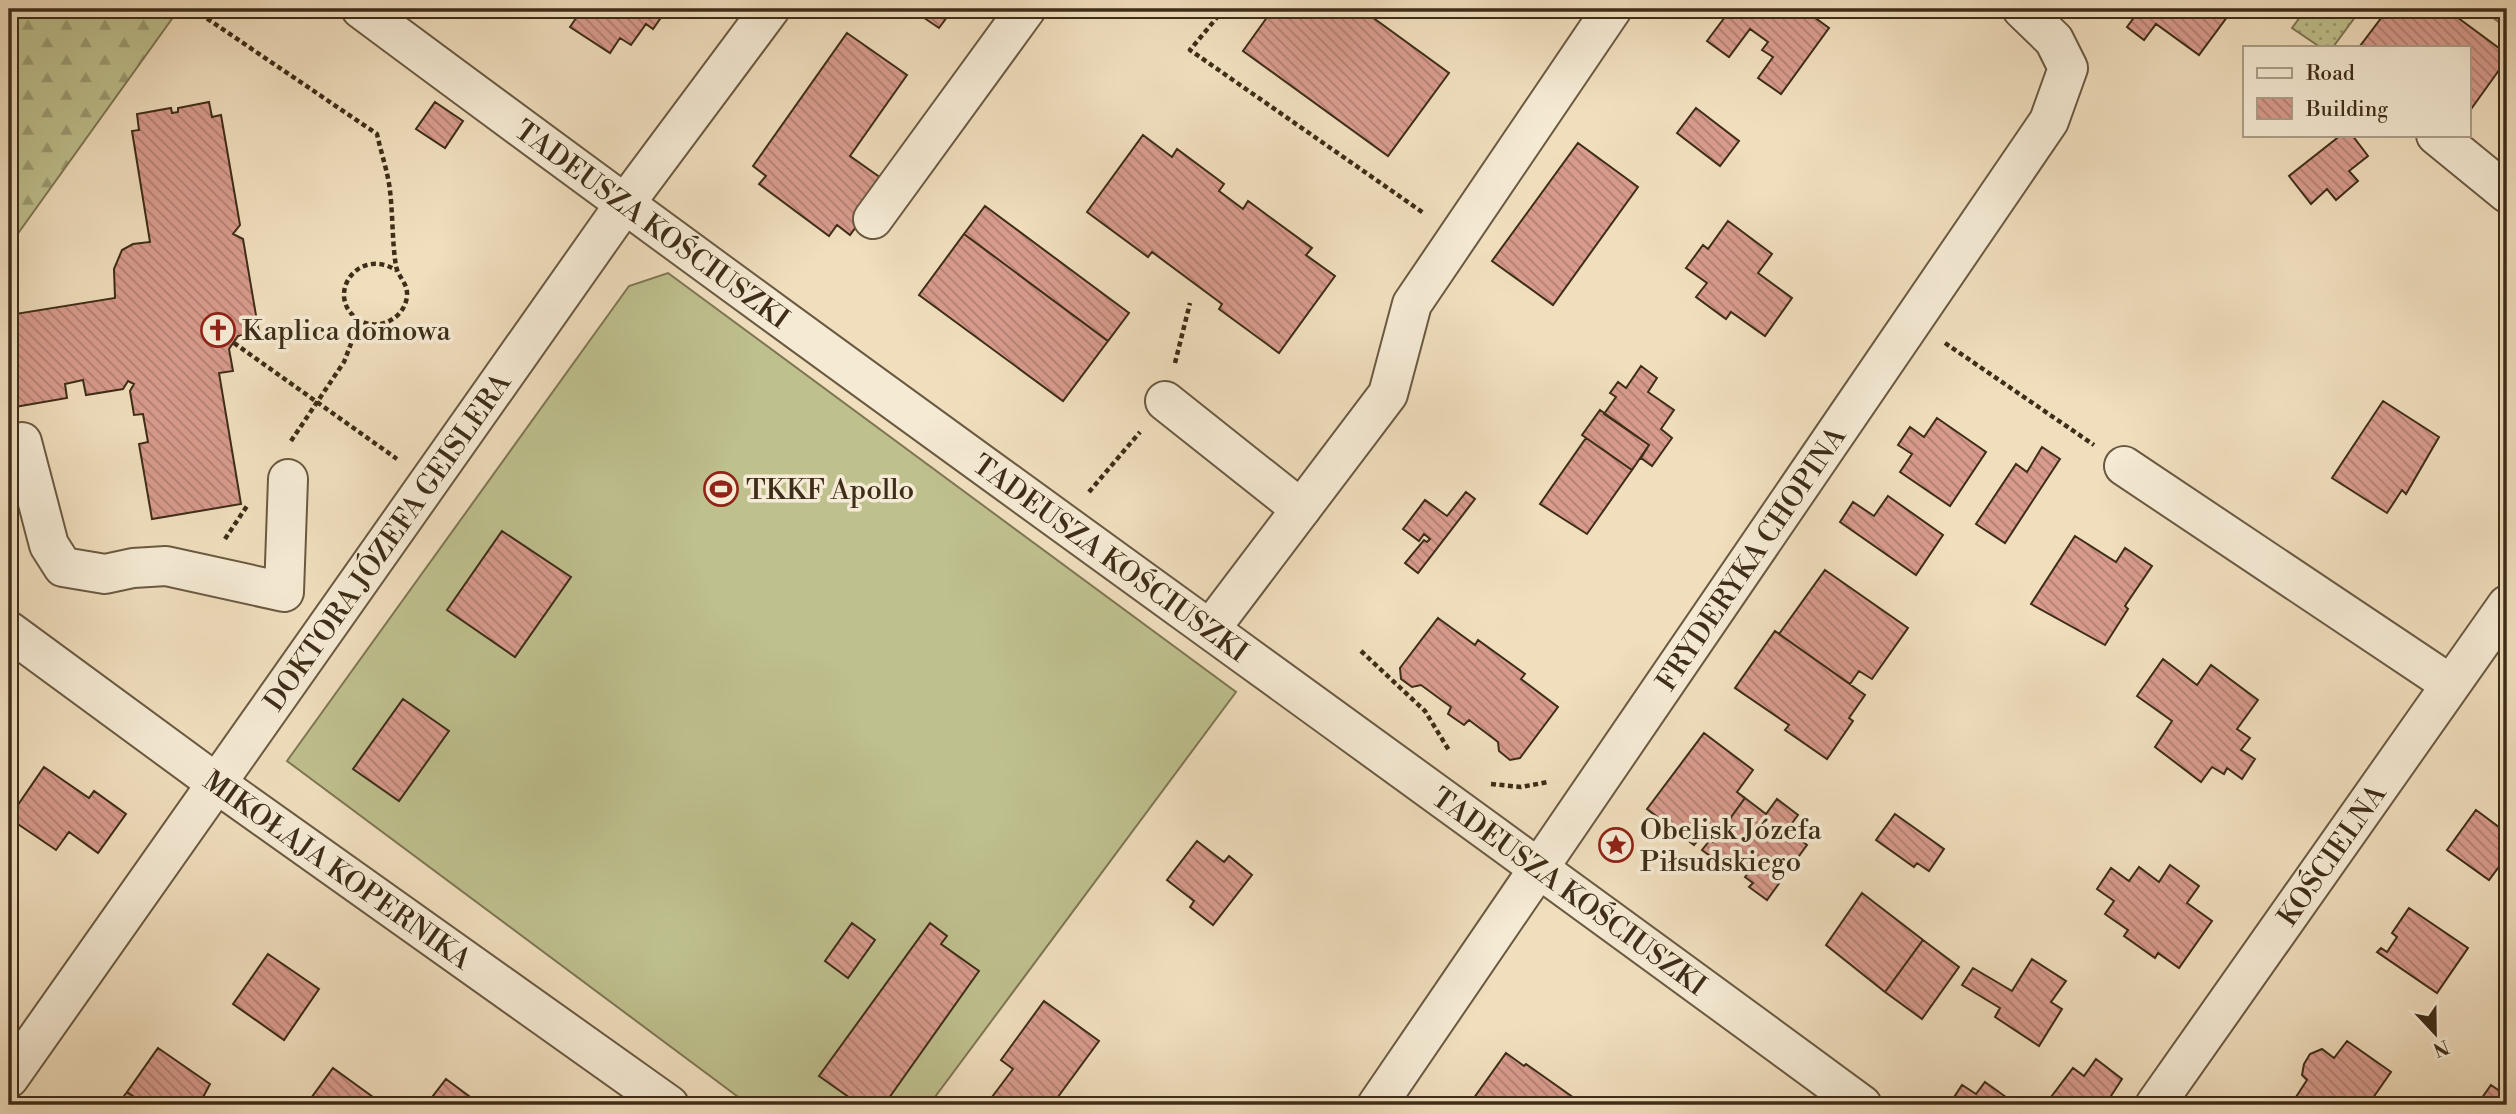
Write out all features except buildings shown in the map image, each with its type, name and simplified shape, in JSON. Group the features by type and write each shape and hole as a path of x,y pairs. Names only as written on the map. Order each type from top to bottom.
{"street":[{"name":"TADEUSZA KOŚCIUSZKI","path":"360,9 624,205 1211,628 1862,1105"},
{"name":"DOKTORA JÓZEFA GEISLERA","path":"9,1078 624,205 770,9"},
{"path":"873,219 1026,9"},
{"path":"1211,628 1388,394 1412,304 1612,9"},
{"name":"FRYDERYKA CHOPINA","path":"1377,1105 2049,121 2068,68 2054,40 2021,9"},
{"path":"2437,136 2507,193"},
{"path":"1165,401 1301,509"},
{"path":"22,442 49,545 63,567 105,574 133,568 166,566 284,593 327,625"},
{"path":"284,593 288,463"},
{"path":"2124,466 2450,684"},
{"name":"KOŚCIELNA","path":"2155,1105 2507,605"},
{"name":"MIKOŁAJA KOPERNIKA","path":"9,631 216,783 669,1105"}],"path":[{"path":"193,9 377,134 390,188 396,270 407,288 407,298 397,316 379,324 360,320 352,313 345,295 350,275 358,268 377,262 396,270"},
{"path":"1224,9 1190,50 1457,237"},
{"path":"288,463 316,403 344,362 360,320"},
{"path":"1913,321 2124,466"},
{"path":"234,343 400,461"},
{"path":"220,546 250,502"},
{"path":"1361,651 1425,711 1453,758"},
{"path":"1481,783 1521,787 1555,781"}],"green space":[{"path":"9,9 179,9 9,246"},
{"path":"2306,9 2361,9 2334,46 2319,46 2292,28"},
{"path":"2481,9 2507,9 2507,28"},
{"name":"TKKF Apollo","path":"668,273 1236,692 929,1105 749,1105 287,761 629,286"}],"place":[{"name":"Kaplica domowa","path":"218,330"},
{"name":"TKKF Apollo","path":"721,489"},
{"name":"Obelisk Józefa Piłsudskiego","path":"1616,845"}]}
